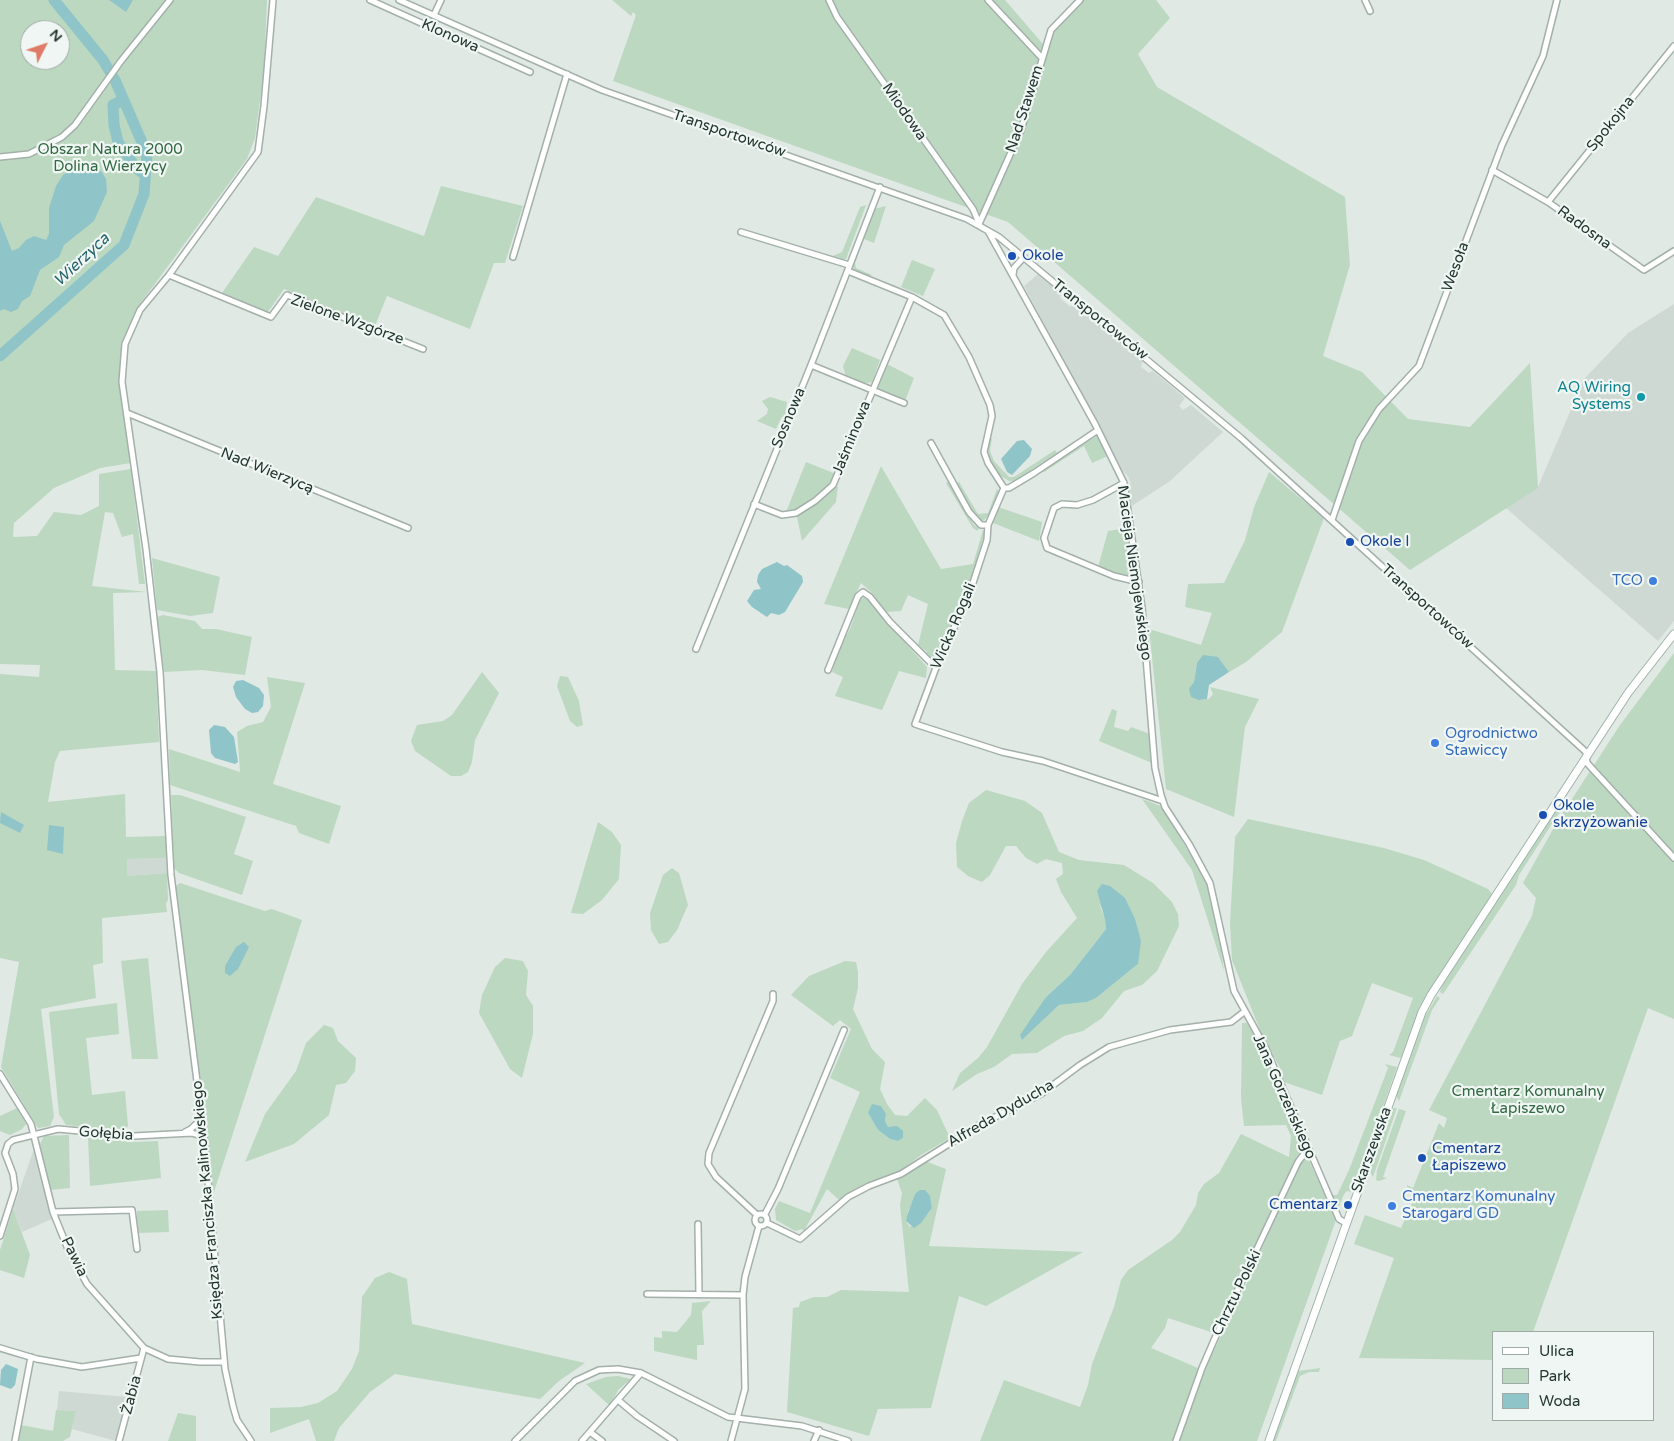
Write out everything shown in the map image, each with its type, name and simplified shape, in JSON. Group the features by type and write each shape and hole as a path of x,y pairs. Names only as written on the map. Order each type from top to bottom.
{"main road":[{"name":"Skarszewska","path":"1269,1441 1422,1012 1628,693 1674,634"}],"street":[{"path":"0,157 15,157 43,147 62,137 75,125 121,61 170,0"},
{"name":"Księdza Franciszka Kalinowskiego","path":"251,1441 232,1406 224,1362 204,1137 171,875 160,672 146,549 122,382 125,344 140,310 169,275 258,152 273,0"},
{"name":"Klonowa","path":"370,0 530,72"},
{"name":"Transportowców","path":"399,0 602,90 880,187 986,228 1024,257 1241,438 1586,752 1587,763 1674,858"},
{"path":"434,15 441,0"},
{"name":"Miodowa","path":"829,0 837,16 972,209 979,224"},
{"path":"988,0 1042,58"},
{"name":"Nad Stawem","path":"979,224 1021,130 1052,30 1080,0"},
{"path":"1365,0 1370,11"},
{"name":"Wesoła","path":"1332,520 1359,441 1379,409 1419,366 1492,170 1543,56 1557,0"},
{"path":"435,28 440,18"},
{"name":"Spokojna","path":"1548,202 1674,46"},
{"path":"513,258 567,74"},
{"name":"Radosna","path":"1492,170 1548,202 1644,270 1674,251"},
{"name":"Sosnowa","path":"696,648 811,365 880,187"},
{"name":"Macieja Niemojewskiego","path":"986,228 1098,430 1124,483 1139,582 1155,768 1163,801"},
{"path":"741,232 848,268 912,297 944,315 964,349 990,405 992,416 984,452 988,463 1004,488 1009,488 1034,473 1098,430"},
{"path":"1013,276 1014,268 1024,257"},
{"name":"Zielone Wzgórze","path":"169,275 271,317 287,294 423,349"},
{"name":"Jaśminowa","path":"754,504 782,515 796,513 815,501 834,485 872,389 912,297"},
{"name":"Jaśminowa","path":"811,365 872,389"},
{"path":"872,389 904,403"},
{"name":"Nad Wierzycą","path":"126,413 408,528"},
{"path":"931,443 973,517 981,525 988,525"},
{"path":"1124,483 1093,500 1077,505 1062,504 1054,508 1044,538 1047,548 1114,576 1139,582"},
{"name":"Wicka Rogali","path":"1004,488 988,525 986,540 969,595 936,668 915,724 1002,752 1043,761 1163,801"},
{"path":"828,670 858,596 863,592 870,597 890,622 929,664 936,668"},
{"name":"Jana Gorzeńskiego","path":"1163,801 1210,883 1234,991 1266,1049 1339,1219 1346,1223"},
{"path":"765,1214 757,1215 716,1177 708,1164 711,1148 773,1001 772,994"},
{"name":"Alfreda Dyducha","path":"767,1223 800,1238 848,1198 869,1186 901,1174 979,1126 1041,1094 1080,1065 1109,1047 1170,1030 1232,1022 1244,1012"},
{"path":"765,1214 778,1189 844,1030"},
{"name":"Pawia","path":"0,1074 24,1112 34,1135 53,1212 68,1249 87,1284 131,1331 144,1348 168,1359 224,1362"},
{"path":"179,1134 192,1130 201,1118"},
{"name":"Gołębia","path":"0,1236 15,1185 5,1150 13,1140 58,1129 134,1136 192,1133 204,1137"},
{"name":"Chrztu Polski","path":"1176,1441 1202,1368 1215,1338 1298,1162 1308,1149"},
{"path":"53,1212 132,1210 137,1249"},
{"path":"759,1226 767,1223 768,1218 765,1214"},
{"path":"757,1215 755,1221 759,1226"},
{"path":"698,1224 699,1295"},
{"path":"732,1441 739,1420 746,1376 743,1295 749,1257 759,1226"},
{"path":"647,1294 743,1295"},
{"path":"0,1348 31,1358 82,1366 141,1358"},
{"name":"Żabia","path":"119,1441 144,1348"},
{"path":"15,1441 31,1358"},
{"path":"515,1441 567,1387 582,1377 609,1369 641,1373 713,1411 739,1420 783,1423 819,1430 848,1441"},
{"path":"582,1441 641,1373"},
{"path":"618,1400 637,1416 674,1441"},
{"path":"814,1441 819,1430"},
{"path":"590,1432 602,1441"}],"shaded area":[{"path":"1038,274 1061,293 1060,298 1069,306 1077,306 1143,360 1141,367 1149,373 1153,371 1185,398 1179,406 1183,410 1191,405 1223,432 1170,481 1132,506 1127,487 1131,483 1122,470 1024,286"},
{"path":"1674,304 1674,621 1658,641 1506,508 1538,487 1584,379 1628,333"},
{"path":"167,858 167,873 127,876 126,859"},
{"path":"34,1149 52,1219 22,1232 13,1209"},
{"path":"59,1391 128,1397 116,1441 72,1429 76,1411 57,1410"}],"green space":[{"name":"Obszar Natura 2000 Dolina Wierzycy","path":"0,0 267,0 264,71 255,138 247,159 140,304 122,341 119,381 131,463 100,468 54,488 14,523 13,537 37,536 54,512 81,515 99,506 99,474 131,469 145,584 139,584 133,534 122,537 113,513 105,512 92,586 147,592 113,593 115,670 156,671 159,742 60,751 55,762 48,802 125,794 126,837 166,836 167,858 127,859 127,876 167,873 167,912 102,918 103,963 93,965 96,998 41,1009 54,1117 50,1126 38,1128 1,1067 19,962 0,958 0,674 39,677 40,665 0,664"},
{"path":"612,0 1005,0 1043,44 1083,0 1156,0 1170,18 1138,54 1157,87 1345,197 1350,265 1323,356 1362,372 1408,419 1470,427 1530,363 1538,488 1410,570 1008,222 613,81 636,15 633,12 631,16"},
{"path":"441,186 523,206 505,263 494,263 470,329 387,296 375,326 284,289 268,312 222,293 254,247 278,256 316,197 424,236"},
{"path":"866,205 846,259 839,261 830,257 842,252 860,207"},
{"path":"886,206 874,243 864,239 855,263 856,268 872,275 870,276 856,271 852,267 874,209"},
{"path":"912,260 935,269 923,296 901,287"},
{"path":"852,348 880,360 872,382 862,384 846,377 843,366"},
{"path":"887,364 914,378 905,401 876,389"},
{"path":"770,397 787,402 785,416 781,418 776,429 757,421 767,414 768,409 762,401"},
{"path":"1098,435 1108,456 1092,463 1084,446 1044,472 1043,470"},
{"path":"992,438 990,451 994,461 1009,477 1014,477 1055,450 1057,453 1014,481 1009,481 998,474 990,461 987,449 988,439"},
{"path":"806,462 836,474 829,485 815,496 794,510 786,512"},
{"path":"881,466 941,569 973,564 983,530 985,532 970,583 936,660 932,661 924,656 927,652 918,645 928,604 908,595 901,611 886,612 872,593 861,583 849,609 824,604"},
{"path":"1269,472 1324,518 1282,632 1246,662 1229,672 1218,657 1197,663 1194,682 1199,700 1209,699 1213,694 1210,687 1259,699 1245,727 1234,817 1166,789 1149,629 1201,645 1212,613 1185,607 1188,584 1224,583 1245,540 1254,507"},
{"path":"950,481 974,525 979,528 977,531 973,528 946,483"},
{"path":"959,482 978,514 988,513 997,489 999,492 988,516 983,521 974,516 956,483"},
{"path":"838,486 836,502 802,541 797,517"},
{"path":"998,507 1042,522 1039,541 993,523"},
{"path":"1128,528 1135,571 1133,576 1128,578 1098,567 1108,531"},
{"path":"152,558 220,577 213,613 190,616 157,610"},
{"path":"861,597 867,599 927,667 926,678 899,671 882,710 835,696 843,677 832,672 838,650 850,629"},
{"path":"163,615 195,621 202,629 216,629 252,637 245,675 202,670 164,672 157,617"},
{"name":"Cmentarz Komunalny Łapiszewo","path":"1674,653 1674,1019 1648,1008 1533,1331 1492,1331 1492,1360 1359,1358 1394,1258 1354,1244 1365,1215 1401,1228 1414,1199 1412,1194 1408,1192 1407,1185 1413,1188 1439,1123 1444,1128 1447,1118 1429,1110 1532,916 1536,898 1523,883 1557,822 1620,725"},
{"path":"482,672 499,693 475,740 472,762 468,772 461,776 451,776 415,751 411,741 417,725 443,721 452,715"},
{"path":"560,676 568,677 579,701 583,725 577,727 570,721 557,686"},
{"path":"267,677 305,683 273,784 341,806 329,844 299,833 296,826 170,785 169,749 240,772 237,732 247,726 263,722 271,707"},
{"path":"1112,709 1117,711 1114,727 1128,731 1131,727 1150,734 1152,763 1099,741"},
{"path":"986,790 1025,801 1042,813 1059,852 1079,860 1124,865 1153,883 1172,902 1178,914 1179,926 1157,971 1142,985 1124,991 1102,1018 1083,1031 1064,1036 1037,1053 1012,1054 994,1067 977,1074 952,1091 960,1073 978,1058 987,1047 1022,984 1046,952 1077,918 1061,892 1056,879 1063,874 1062,863 1046,859 1037,864 1026,858 1016,846 1006,846 990,875 982,882 968,876 957,867 956,843 969,803","holes":["1099,904 1138,964 1096,998 1087,1002 1059,1005 1022,1040 1046,997 1070,975 1106,929 1105,918"]},
{"path":"171,795 180,795 246,817 234,854 253,861 242,895 179,873 174,868"},
{"path":"1564,798 1568,799 1519,875 1516,885 1443,994 1440,992 1442,985"},
{"path":"1142,799 1161,806 1205,879 1215,906 1224,971 1192,870"},
{"path":"1248,819 1384,848 1424,860 1488,889 1493,895 1428,993 1418,1013 1401,1058 1389,1055 1393,1052 1413,998 1372,983 1352,1036 1340,1041 1322,1095 1284,1082 1279,1066 1262,1035 1232,960 1230,923 1235,837"},
{"path":"598,822 612,832 621,845 619,879 602,900 583,914 571,913"},
{"path":"672,868 679,873 688,905 677,930 668,942 659,944 651,930 650,913 663,875"},
{"path":"180,883 265,911 272,909 302,920 213,1195 175,887"},
{"path":"148,958 158,1059 132,1059 121,961"},
{"path":"505,958 523,961 528,971 526,995 533,1006 533,1034 522,1078 510,1069 479,1013 482,995 495,967"},
{"path":"845,961 856,962 858,988 853,1009 872,1049 885,1062 880,1089 887,1104 895,1115 907,1116 925,1098 937,1110 950,1138 921,1155 899,1172 859,1187 839,1200 827,1189 804,1231 802,1229 795,1231 776,1220 775,1209 779,1201 810,1213 860,1092 830,1078 851,1029 840,1020 833,1026 791,995 809,976","holes":["868,1113 886,1114 885,1121 888,1127 893,1128 903,1138 898,1141 890,1139 878,1130"]},
{"path":"1437,996 1440,998 1432,1010 1399,1101 1395,1094 1420,1025"},
{"path":"117,1003 119,1034 86,1038 92,1095 125,1091 128,1126 123,1131 66,1125 59,1114 49,1012"},
{"path":"1242,1023 1247,1023 1251,1028 1304,1145 1303,1150 1297,1156 1218,1326 1211,1332 1168,1318 1165,1328 1151,1348 1198,1368 1174,1441 980,1441 1004,1380 1080,1407 1088,1385 1092,1364 1114,1307 1121,1280 1128,1270 1172,1240 1180,1232 1196,1205 1198,1193 1204,1184 1219,1173 1241,1134 1289,1157 1291,1136 1286,1125 1244,1126 1241,1099"},
{"path":"324,1025 333,1028 338,1041 356,1058 355,1071 346,1083 336,1085 329,1115 294,1144 245,1162 265,1114 296,1071 306,1043"},
{"path":"1385,1064 1397,1067 1353,1192 1347,1191 1344,1194 1338,1209 1332,1195 1337,1195 1349,1170 1388,1068"},
{"path":"17,1108 26,1124 22,1129 10,1135 0,1131 0,1116"},
{"path":"1393,1108 1397,1108 1373,1177 1369,1170 1390,1111"},
{"path":"1399,1109 1406,1111 1383,1177 1387,1178 1379,1181 1376,1180 1377,1170"},
{"path":"69,1135 70,1188 50,1190 40,1144 44,1136"},
{"path":"88,1137 136,1142 158,1141 161,1178 90,1186"},
{"path":"1307,1156 1336,1220 1257,1441 1178,1441 1208,1362 1243,1292 1295,1173 1303,1159"},
{"path":"925,1161 946,1169 929,1246 1083,1252 986,1306 959,1296 931,1408 878,1409 869,1436 787,1412 793,1308 799,1307 800,1302 814,1297 827,1297 841,1290 909,1292 900,1205 902,1193 897,1179","holes":["930,1196 932,1208 928,1214 910,1227 906,1221 909,1209"]},
{"path":"13,1209 30,1255 24,1278 0,1270 0,1250"},
{"path":"168,1210 169,1232 137,1233 137,1211"},
{"path":"389,1272 407,1279 412,1324 585,1363 559,1381 540,1399 395,1374 370,1392 339,1428 334,1441 316,1441 309,1419 270,1433 270,1408 301,1407 318,1403 337,1391 352,1369 359,1351 362,1297 375,1278"},
{"path":"711,1301 702,1311 704,1345 697,1345 697,1360 654,1351 654,1337 662,1338 662,1331 677,1332 691,1315 692,1303"},
{"path":"1320,1368 1319,1372 1309,1372 1300,1376 1276,1441 1273,1441 1298,1371"},
{"path":"618,1376 631,1379 618,1390 610,1406 586,1384 606,1377"},
{"path":"56,1410 76,1411 70,1437 63,1441 18,1441 21,1425 53,1431"},
{"path":"178,1413 196,1416 196,1441 168,1441"}],"water":[{"path":"109,0 133,0 126,12"},
{"path":"89,165 101,171 106,179 107,192 94,221 64,245 59,257 40,270 30,296 22,301 18,309 11,312 4,309 0,311 0,221 12,251 34,236 46,240 49,234 49,208 56,186 63,175 75,168"},
{"path":"1024,440 1032,449 1030,456 1012,475 1007,472 1001,459 1017,441"},
{"path":"777,562 784,566 787,565 802,576 803,582 785,612 779,615 771,613 767,617 752,607 747,601 754,590 761,589 757,582 758,575 762,569"},
{"path":"1203,655 1218,657 1229,672 1209,685 1207,699 1199,700 1191,697 1189,689 1194,682 1197,663"},
{"path":"243,680 259,688 264,695 263,706 258,712 252,713 245,709 236,697 233,687 236,681"},
{"path":"214,725 225,727 234,737 238,762 235,764 215,758 211,753 209,730"},
{"path":"1,812 24,825 20,833 0,823"},
{"path":"49,825 64,827 63,854 47,850"},
{"path":"1102,884 1110,886 1125,898 1135,919 1141,941 1138,964 1096,998 1087,1002 1059,1005 1022,1040 1020,1035 1046,997 1070,975 1106,929 1097,891"},
{"path":"244,942 249,947 238,969 230,976 225,973 225,966 236,947"},
{"path":"872,1104 881,1106 886,1114 885,1121 888,1127 897,1126 903,1131 903,1138 898,1141 890,1139 878,1130 868,1113"},
{"path":"920,1190 925,1190 930,1196 932,1208 921,1223 914,1228 906,1221 915,1194"},
{"path":"6,1364 18,1369 15,1385 11,1389 0,1385 1,1370"}],"waterway":[{"name":"Wierzyca","path":"0,356 124,245 144,194 147,154 115,80 103,60 54,0"},
{"path":"123,100 113,105 114,125 118,142 136,168 145,175"}],"place":[{"name":"Okole","path":"1012,256"},
{"name":"AQ Wiring Systems","path":"1641,397"},
{"name":"Okole I","path":"1350,542"},
{"name":"TCO","path":"1653,581"},
{"name":"Ogrodnictwo Stawiccy","path":"1435,743"},
{"name":"Okole skrzyżowanie","path":"1543,815"},
{"name":"Cmentarz Łapiszewo","path":"1422,1158"},
{"name":"Cmentarz","path":"1348,1205"},
{"name":"Cmentarz Komunalny Starogard GD","path":"1392,1206"}]}
